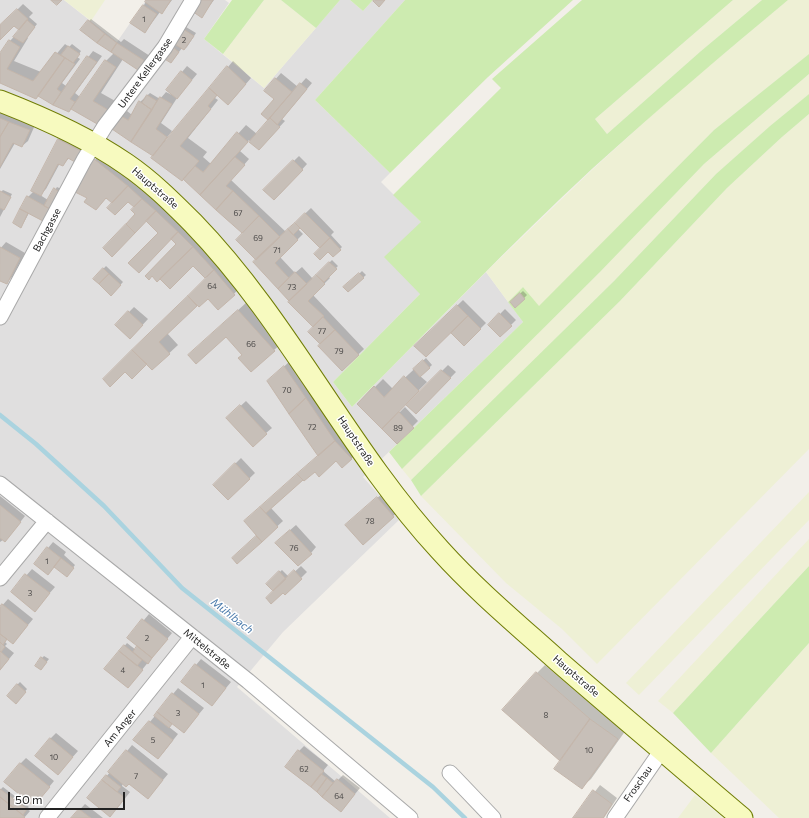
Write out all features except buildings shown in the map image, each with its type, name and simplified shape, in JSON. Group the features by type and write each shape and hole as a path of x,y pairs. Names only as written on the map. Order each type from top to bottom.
{"main road":[{"name":"Hauptstraße","path":"0,101 61,126 94,144 127,165 152,184 174,204 215,246 281,330 387,488 440,550 505,614 742,818"}],"street":[{"name":"Untere Kellergasse","path":"94,144 105,126 165,47 193,0"},
{"name":"Bachgasse","path":"0,317 94,144"},
{"name":"Mittelstraße","path":"0,484 248,681 410,818"},
{"path":"0,578 47,521"},
{"name":"Am Anger","path":"48,818 192,637"},
{"name":"Froschau","path":"615,818 662,750"},
{"path":"450,773 493,818"}],"shaded area":[{"path":"0,0 64,0 117,42 146,0 225,0 229,3 204,39 264,88 340,0 350,0 363,11 373,0 405,0 315,100 390,173 381,182 421,222 420,294 333,382 352,407 486,272 523,322 363,477 400,519 283,632 237,687 390,818 0,818"}],"green space":[{"path":"64,0 105,0 91,21"},
{"path":"232,0 264,0 223,54 204,39"},
{"path":"264,0 281,0 316,28 264,88 223,54"},
{"path":"281,0 340,0 316,28"},
{"path":"350,0 373,0 363,11"},
{"path":"405,0 573,0 488,77 390,173 315,100"},
{"path":"582,0 733,0 595,119 607,134 701,51 762,0 788,0 641,125 593,168 501,256 352,407 333,382 420,294 384,257 421,222 393,195 501,88 492,79"},
{"path":"733,0 762,0 701,51 607,134 595,119"},
{"path":"788,0 809,0 809,54 714,130 539,307 523,287 508,302 486,272 593,169 673,96"},
{"path":"809,54 809,74 704,164 600,272 402,469 389,452 523,322 508,302 523,287 539,306 714,130"},
{"path":"809,74 809,94 716,174 614,281 411,480 402,469 600,272 704,164"},
{"path":"809,94 809,114 727,188 620,301 421,496 411,480 614,281 716,174"},
{"path":"809,114 809,449 597,664 562,629 506,583 421,496 620,301 727,188"},
{"path":"809,492 809,520 639,695 626,683"},
{"path":"809,539 809,566 673,713 658,701"},
{"path":"809,566 809,643 711,753 673,713"},
{"path":"809,643 809,818 779,818 711,753"},
{"path":"695,795 716,812 724,818 678,818"}],"waterway":[{"name":"Mühlbach","path":"0,415 36,444 104,506 182,588 433,787 465,818"}]}
